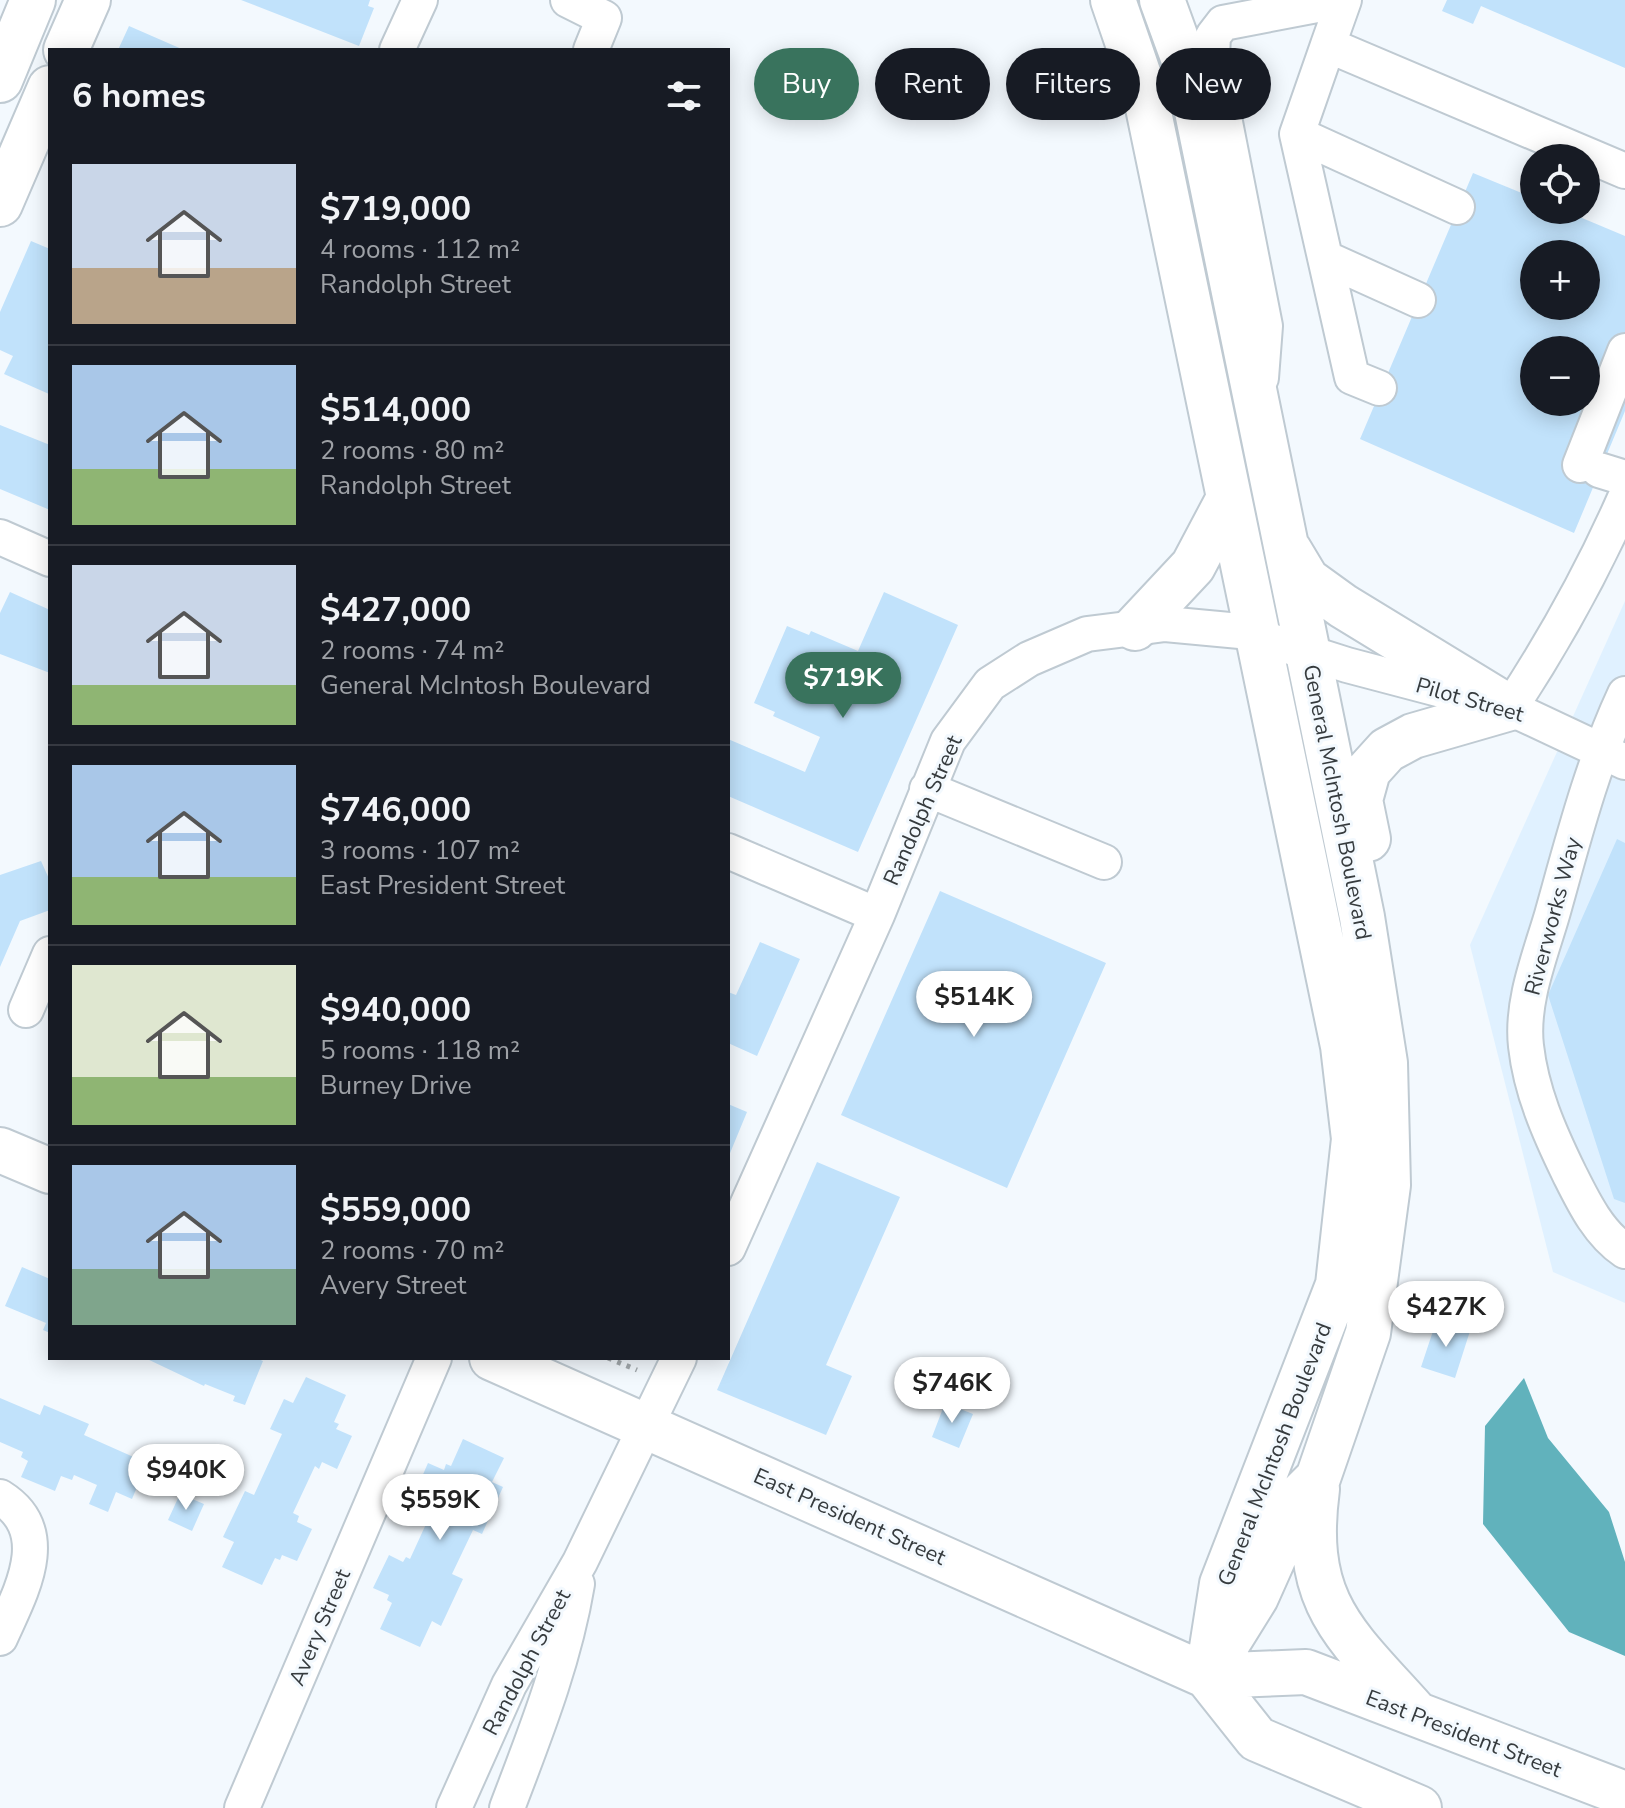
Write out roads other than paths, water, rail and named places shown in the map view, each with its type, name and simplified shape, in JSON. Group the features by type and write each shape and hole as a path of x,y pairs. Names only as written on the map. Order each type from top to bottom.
{"main road":[{"path":"0,80 33,0"},
{"path":"67,48 88,0"},
{"name":"General McIntosh Boulevard","path":"1113,0 1145,93 1343,1046 1354,1139 1338,1285 1222,1584 1207,1676"},
{"name":"General McIntosh Boulevard","path":"1162,0 1190,77 1362,917 1385,1063 1388,1185 1368,1333 1318,1478 1302,1494 1256,1597 1207,1676"},
{"path":"0,204 48,93"},
{"path":"1135,628 1193,566 1229,498"},
{"path":"1286,544 1307,580 1510,708"},
{"path":"1385,1063 1390,956 1360,800 1368,771 1387,750 1413,736 1446,730 1510,708"},
{"path":"0,1150 48,1170"},
{"name":"East President Street","path":"497,1360 649,1425 1207,1676 1306,1672 1625,1794"},
{"path":"1318,1478 1311,1533 1325,1598 1343,1631 1418,1716"},
{"name":"East President Street","path":"1207,1676 1257,1739 1419,1808"}],"street":[{"path":"398,48 420,0"},
{"path":"568,0 604,18 592,48"},
{"path":"1258,410 1265,326 1212,56 1213,36 1223,23 1344,0"},
{"path":"1344,0 1297,134 1352,377 1379,388"},
{"path":"1328,45 1625,171"},
{"path":"1297,134 1457,207"},
{"path":"1325,258 1418,300"},
{"path":"1601,471 1625,351"},
{"path":"1510,708 1582,587 1625,498"},
{"path":"0,537 48,558"},
{"name":"Randolph Street","path":"730,1244 877,915 948,741 990,684 1029,659 1087,634 1165,624 1240,631 1308,653"},
{"name":"Pilot Street","path":"1308,653 1510,708 1613,756"},
{"name":"Riverworks Way","path":"1625,694 1613,756 1529,996 1526,1045 1543,1120 1583,1201 1610,1241 1625,1251"},
{"path":"927,789 1104,862"},
{"path":"730,852 877,915"},
{"path":"26,1010 48,959"},
{"name":"Avery Street","path":"242,1808 433,1360"},
{"name":"Randolph Street","path":"454,1808 509,1685 580,1562 678,1360"},
{"path":"0,1497 24,1520 30,1538 31,1562 0,1638"},
{"name":"Randolph Street","path":"507,1808 551,1692 570,1629 580,1562"}],"water":[{"path":"1524,1378 1548,1438 1609,1512 1625,1562 1625,1656 1569,1632 1483,1524 1485,1426"}]}
